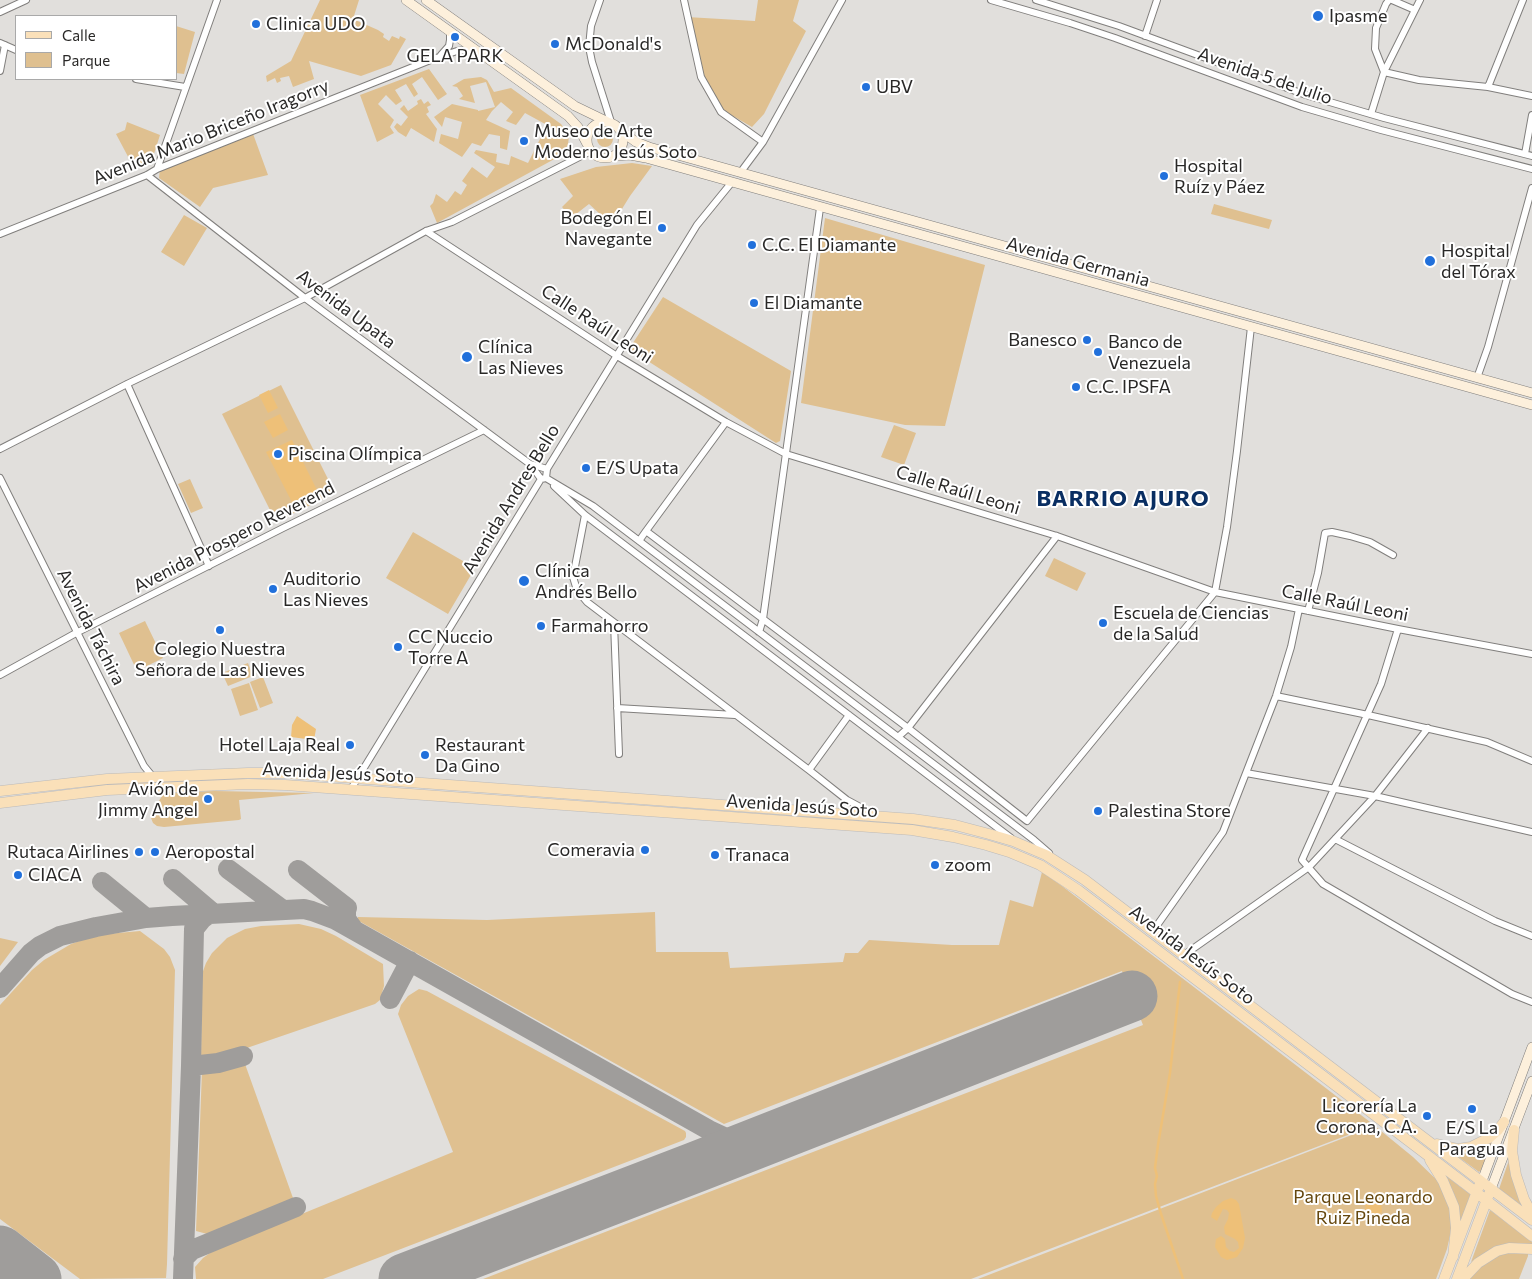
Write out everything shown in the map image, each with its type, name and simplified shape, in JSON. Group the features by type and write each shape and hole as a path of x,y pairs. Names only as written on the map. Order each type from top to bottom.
{"main road":[{"name":"Avenida Jesús Soto","path":"0,791 82,781 286,773 878,816 913,819 955,826 1019,844 1046,855 1061,864 1184,955 1532,1220"},
{"name":"Avenida Jesús Soto","path":"0,803 83,792 248,784 285,785 912,830 986,845 1040,865 1096,903 1532,1236"},
{"path":"1431,1142 1451,1148 1471,1147 1488,1138 1504,1122"},
{"path":"1514,1130 1512,1152 1516,1175 1524,1199 1532,1214"},
{"path":"1421,1150 1443,1180 1454,1207 1456,1228 1453,1257"},
{"path":"1444,1279 1482,1181"},
{"path":"1457,1279 1491,1189"},
{"path":"1463,1279 1478,1263 1497,1251 1509,1248 1532,1249"}],"street":[{"path":"0,12 26,0"},
{"path":"157,168 217,0"},
{"path":"406,0 568,116 578,127 589,147 600,157 609,158 621,149 624,140 621,131 615,124 575,106 426,0"},
{"path":"600,0 591,26 589,47 608,122"},
{"path":"684,0 701,77 721,112 762,142"},
{"path":"740,173 762,142 842,0"},
{"name":"Avenida 5 de Julio","path":"991,0 1115,38 1302,107 1381,130 1532,169"},
{"name":"Avenida 5 de Julio","path":"1036,0 1082,13 1292,90 1371,114 1529,155"},
{"path":"1145,36 1157,0"},
{"path":"1384,72 1375,49 1376,28 1386,4 1391,0 1415,10"},
{"path":"1371,114 1384,72 1420,0"},
{"path":"1488,87 1523,0"},
{"name":"Avenida Mario Briceño Iragorry","path":"433,59 449,46 450,31"},
{"path":"0,71 3,44 15,50"},
{"name":"Avenida Mario Briceño Iragorry","path":"0,234 147,175 157,168 433,59 457,51 468,50 478,52"},
{"path":"1384,72 1419,80 1488,87 1532,96"},
{"path":"142,80 185,87"},
{"path":"1529,155 1532,115"},
{"path":"589,147 588,134 593,126 608,122"},
{"name":"Avenida Germania","path":"621,131 642,145 1532,393"},
{"path":"0,449 126,384 305,298 426,231 452,222 589,147"},
{"name":"Avenida Germania","path":"614,156 637,156 1532,405"},
{"name":"Avenida Upata","path":"147,175 305,298 530,464 544,478"},
{"name":"Avenida Andres Bello","path":"351,789 544,478 547,469 697,225 732,182"},
{"path":"1477,378 1488,347 1532,188"},
{"path":"759,632 763,619 820,208"},
{"name":"Calle Raúl Leoni","path":"426,231 617,356 726,422 786,454 1057,536 1215,592 1532,654"},
{"path":"646,530 1028,821 1215,592 1236,460 1251,326"},
{"path":"126,384 209,566"},
{"path":"639,541 726,422"},
{"name":"Avenida Prospero Reverend","path":"0,675 77,632 283,528 484,430"},
{"name":"Avenida Upata","path":"530,464 547,469"},
{"name":"Avenida Táchira","path":"0,478 144,766 153,777"},
{"path":"544,478 585,515 1019,844 1040,865"},
{"path":"544,478 593,506 1034,840 1061,864"},
{"path":"585,515 573,577 577,590 587,602 847,800 878,816"},
{"path":"1308,611 1318,573 1325,533 1332,532 1370,542 1393,555"},
{"path":"898,737 908,728 1057,536"},
{"path":"1152,931 1224,832 1276,696 1291,647 1299,609"},
{"path":"614,623 619,754"},
{"path":"1398,629 1381,684 1302,860 1323,884 1512,994 1532,1002"},
{"path":"1276,696 1487,742 1532,761"},
{"path":"617,708 735,715"},
{"path":"809,770 849,715"},
{"path":"1184,955 1309,867 1375,796 1428,728"},
{"path":"1246,773 1375,796 1532,832"},
{"path":"151,788 153,777"},
{"path":"1334,839 1495,921 1532,936"},
{"path":"1482,1181 1532,1048"},
{"path":"1491,1189 1532,1082"}],"green space":[{"path":"320,0 359,0 353,19 378,30 389,41 392,36 399,39 400,36 406,39 391,65 361,76 309,61 314,79 293,87 289,76 280,78 281,81 277,83 275,78 267,82 266,76 291,61"},
{"path":"758,0 799,0 793,21 806,31 764,114 752,127 719,108 701,77 687,17 755,21"},
{"path":"178,27 195,32 184,74 178,73"},
{"path":"429,69 447,94 438,100 422,77 412,84 418,94 414,97 406,84 395,90 402,101 396,105 386,95 378,104 394,120 390,127 394,133 377,142 360,95"},
{"path":"481,77 487,80 494,92 511,88 561,124 569,135 568,145 560,156 437,223 430,206 436,194 447,202 455,191 461,195 467,185 462,181 472,167 487,178 495,167 474,153 476,150 497,154 496,162 509,165 511,156 528,163 547,125 525,113 516,125 506,121 513,112 501,102 486,120 510,131 507,150 500,148 500,136 489,134 481,146 472,143 462,157 439,143 441,134 458,139 462,122 445,117 442,127 434,117 452,104 478,111 495,107 486,82 470,86 475,103 459,99 463,96 457,87 452,86 464,79"},
{"path":"421,99 424,104 428,101 431,105 427,107 429,112 426,114 437,129 434,142 411,128 406,137 394,127 397,123 401,126 408,117 400,109 404,105 408,111 418,104 417,101"},
{"path":"127,122 160,135 152,160 133,166 116,134 125,130"},
{"path":"252,131 268,175 213,188 200,207 159,178 160,169"},
{"path":"605,131 613,139 605,147 597,139"},
{"path":"632,163 652,166 612,225 589,204 571,218 562,207 573,196 560,179 596,167"},
{"path":"1214,204 1272,220 1269,229 1211,214"},
{"path":"184,215 207,228 184,266 161,252"},
{"path":"825,218 985,265 945,426 905,425 801,403"},
{"path":"663,297 791,371 780,441 776,443 629,349"},
{"name":"Piscina Olímpica","path":"281,385 335,493 276,522 222,414"},
{"path":"894,425 916,433 904,465 881,457"},
{"path":"190,479 203,508 191,513 178,484"},
{"path":"413,532 475,568 448,614 386,578"},
{"path":"1054,558 1086,573 1077,591 1045,576"},
{"path":"145,621 163,658 137,671 119,633"},
{"path":"248,663 253,676 228,686 222,673"},
{"path":"263,677 273,703 260,708 250,682"},
{"path":"249,683 258,710 240,716 231,689"},
{"path":"214,791 314,793 239,800 241,819 239,820 164,827 153,823 151,818 153,810 164,793"},
{"path":"1042,872 1374,1125 971,1279 483,1279 1143,1025 1122,971 724,1124 357,920 358,917 487,920 655,912 656,952 728,952 730,968 843,962 845,953 858,953 869,940 952,945 999,945 1010,900 1033,907"},
{"path":"299,924 321,929 336,936 383,964 384,986 380,1000 375,1004 241,1050 222,1056 201,1057 202,974 212,953 227,938 245,929 261,926"},
{"path":"140,931 164,949 170,957 175,970 166,1278 80,1279 0,1219 0,1005 32,970 44,960 71,944 96,935"},
{"path":"0,938 18,942 0,966"},
{"path":"419,989 427,991 685,1131 686,1137 684,1140 323,1279 196,1279 195,1267 214,1250 453,1152 398,1014 401,1005 408,996"},
{"path":"245,1064 293,1198 211,1235 196,1231 202,1070"},
{"name":"Parque Leonardo Ruiz Pineda","path":"1375,1126 1413,1157 1441,1184 1452,1215 1447,1249 1436,1279 978,1279"},
{"path":"1493,1139 1479,1172 1453,1153"},
{"path":"1509,1160 1515,1187 1525,1208 1499,1189"},
{"path":"1446,1176 1471,1195 1460,1222 1458,1205"},
{"path":"1490,1210 1532,1242 1532,1246 1493,1248 1471,1262"},
{"path":"1503,1252 1528,1253 1519,1279 1469,1279 1480,1265"}],"shaded area":[{"path":"269,390 278,408 268,413 259,395"},
{"path":"280,414 288,430 273,438 264,422"},
{"path":"292,440 318,492 293,504 266,452"},
{"path":"297,716 316,729 314,740 291,737 292,725"},
{"path":"1231,1198 1239,1204 1245,1238 1243,1248 1237,1257 1227,1260 1221,1257 1215,1247 1216,1239 1221,1236 1225,1239 1226,1247 1230,1251 1234,1252 1239,1248 1238,1242 1235,1239 1225,1234 1224,1227 1229,1213 1223,1209 1217,1221 1211,1217 1216,1207 1223,1201"},
{"path":"1373,1199 1381,1202 1382,1212 1375,1217 1366,1214 1365,1204"}],"waterway":[{"path":"1180,982 1170,1073 1155,1168 1157,1176 1155,1184 1161,1214 1183,1279"}],"taxiway":[{"path":"228,869 283,910"},
{"path":"298,870 347,908 346,919 354,930"},
{"path":"173,879 213,913"},
{"path":"102,882 146,918"},
{"path":"0,988 31,953 60,936 146,918 304,909 336,920 709,1130 741,1145 749,1145 761,1140"},
{"path":"183,1279 194,929 210,913"},
{"path":"390,999 410,961"},
{"path":"191,1066 218,1063 243,1056"},
{"path":"696,1167 704,1162 714,1148 713,1136 709,1130"},
{"path":"183,1259 192,1250 296,1207"}],"runway":[{"path":"404,1279 1132,996"},
{"path":"0,1251 36,1279"}],"place":[{"name":"Ipasme","path":"1318,16"},
{"name":"Clinica UDO","path":"256,24"},
{"name":"GELA PARK","path":"455,37"},
{"name":"McDonald's","path":"555,44"},
{"name":"UBV","path":"866,87"},
{"name":"Museo de Arte Moderno Jesús Soto","path":"524,141"},
{"name":"Hospital Ruíz y Páez","path":"1164,176"},
{"name":"Bodegón El Navegante","path":"662,228"},
{"name":"C.C. El Diamante","path":"752,245"},
{"name":"Hospital del Tórax","path":"1430,261"},
{"name":"El Diamante","path":"754,303"},
{"name":"Banesco","path":"1087,340"},
{"name":"Banco de Venezuela","path":"1098,352"},
{"name":"Clínica Las Nieves","path":"467,357"},
{"name":"C.C. IPSFA","path":"1076,387"},
{"name":"Piscina Olímpica","path":"278,454"},
{"name":"E/S Upata","path":"586,468"},
{"name":"Clínica Andrés Bello","path":"524,581"},
{"name":"Auditorio Las Nieves","path":"273,589"},
{"name":"Escuela de Ciencias de la Salud","path":"1103,623"},
{"name":"Farmahorro","path":"541,626"},
{"name":"Colegio Nuestra Señora de Las Nieves","path":"220,630"},
{"name":"CC Nuccio Torre A","path":"398,647"},
{"name":"Hotel Laja Real","path":"350,745"},
{"name":"Restaurant Da Gino","path":"425,755"},
{"name":"Avión de Jimmy Angel","path":"208,799"},
{"name":"Palestina Store","path":"1098,811"},
{"name":"Comeravia","path":"645,850"},
{"name":"Rutaca Airlines","path":"139,852"},
{"name":"Aeropostal","path":"155,852"},
{"name":"Tranaca","path":"715,855"},
{"name":"zoom","path":"935,865"},
{"name":"CIACA","path":"18,875"},
{"name":"E/S La Paragua","path":"1472,1109"},
{"name":"Licorería La Corona, C.A.","path":"1427,1116"}],"district":[{"name":"BARRIO AJURO","path":"1123,499"}]}
